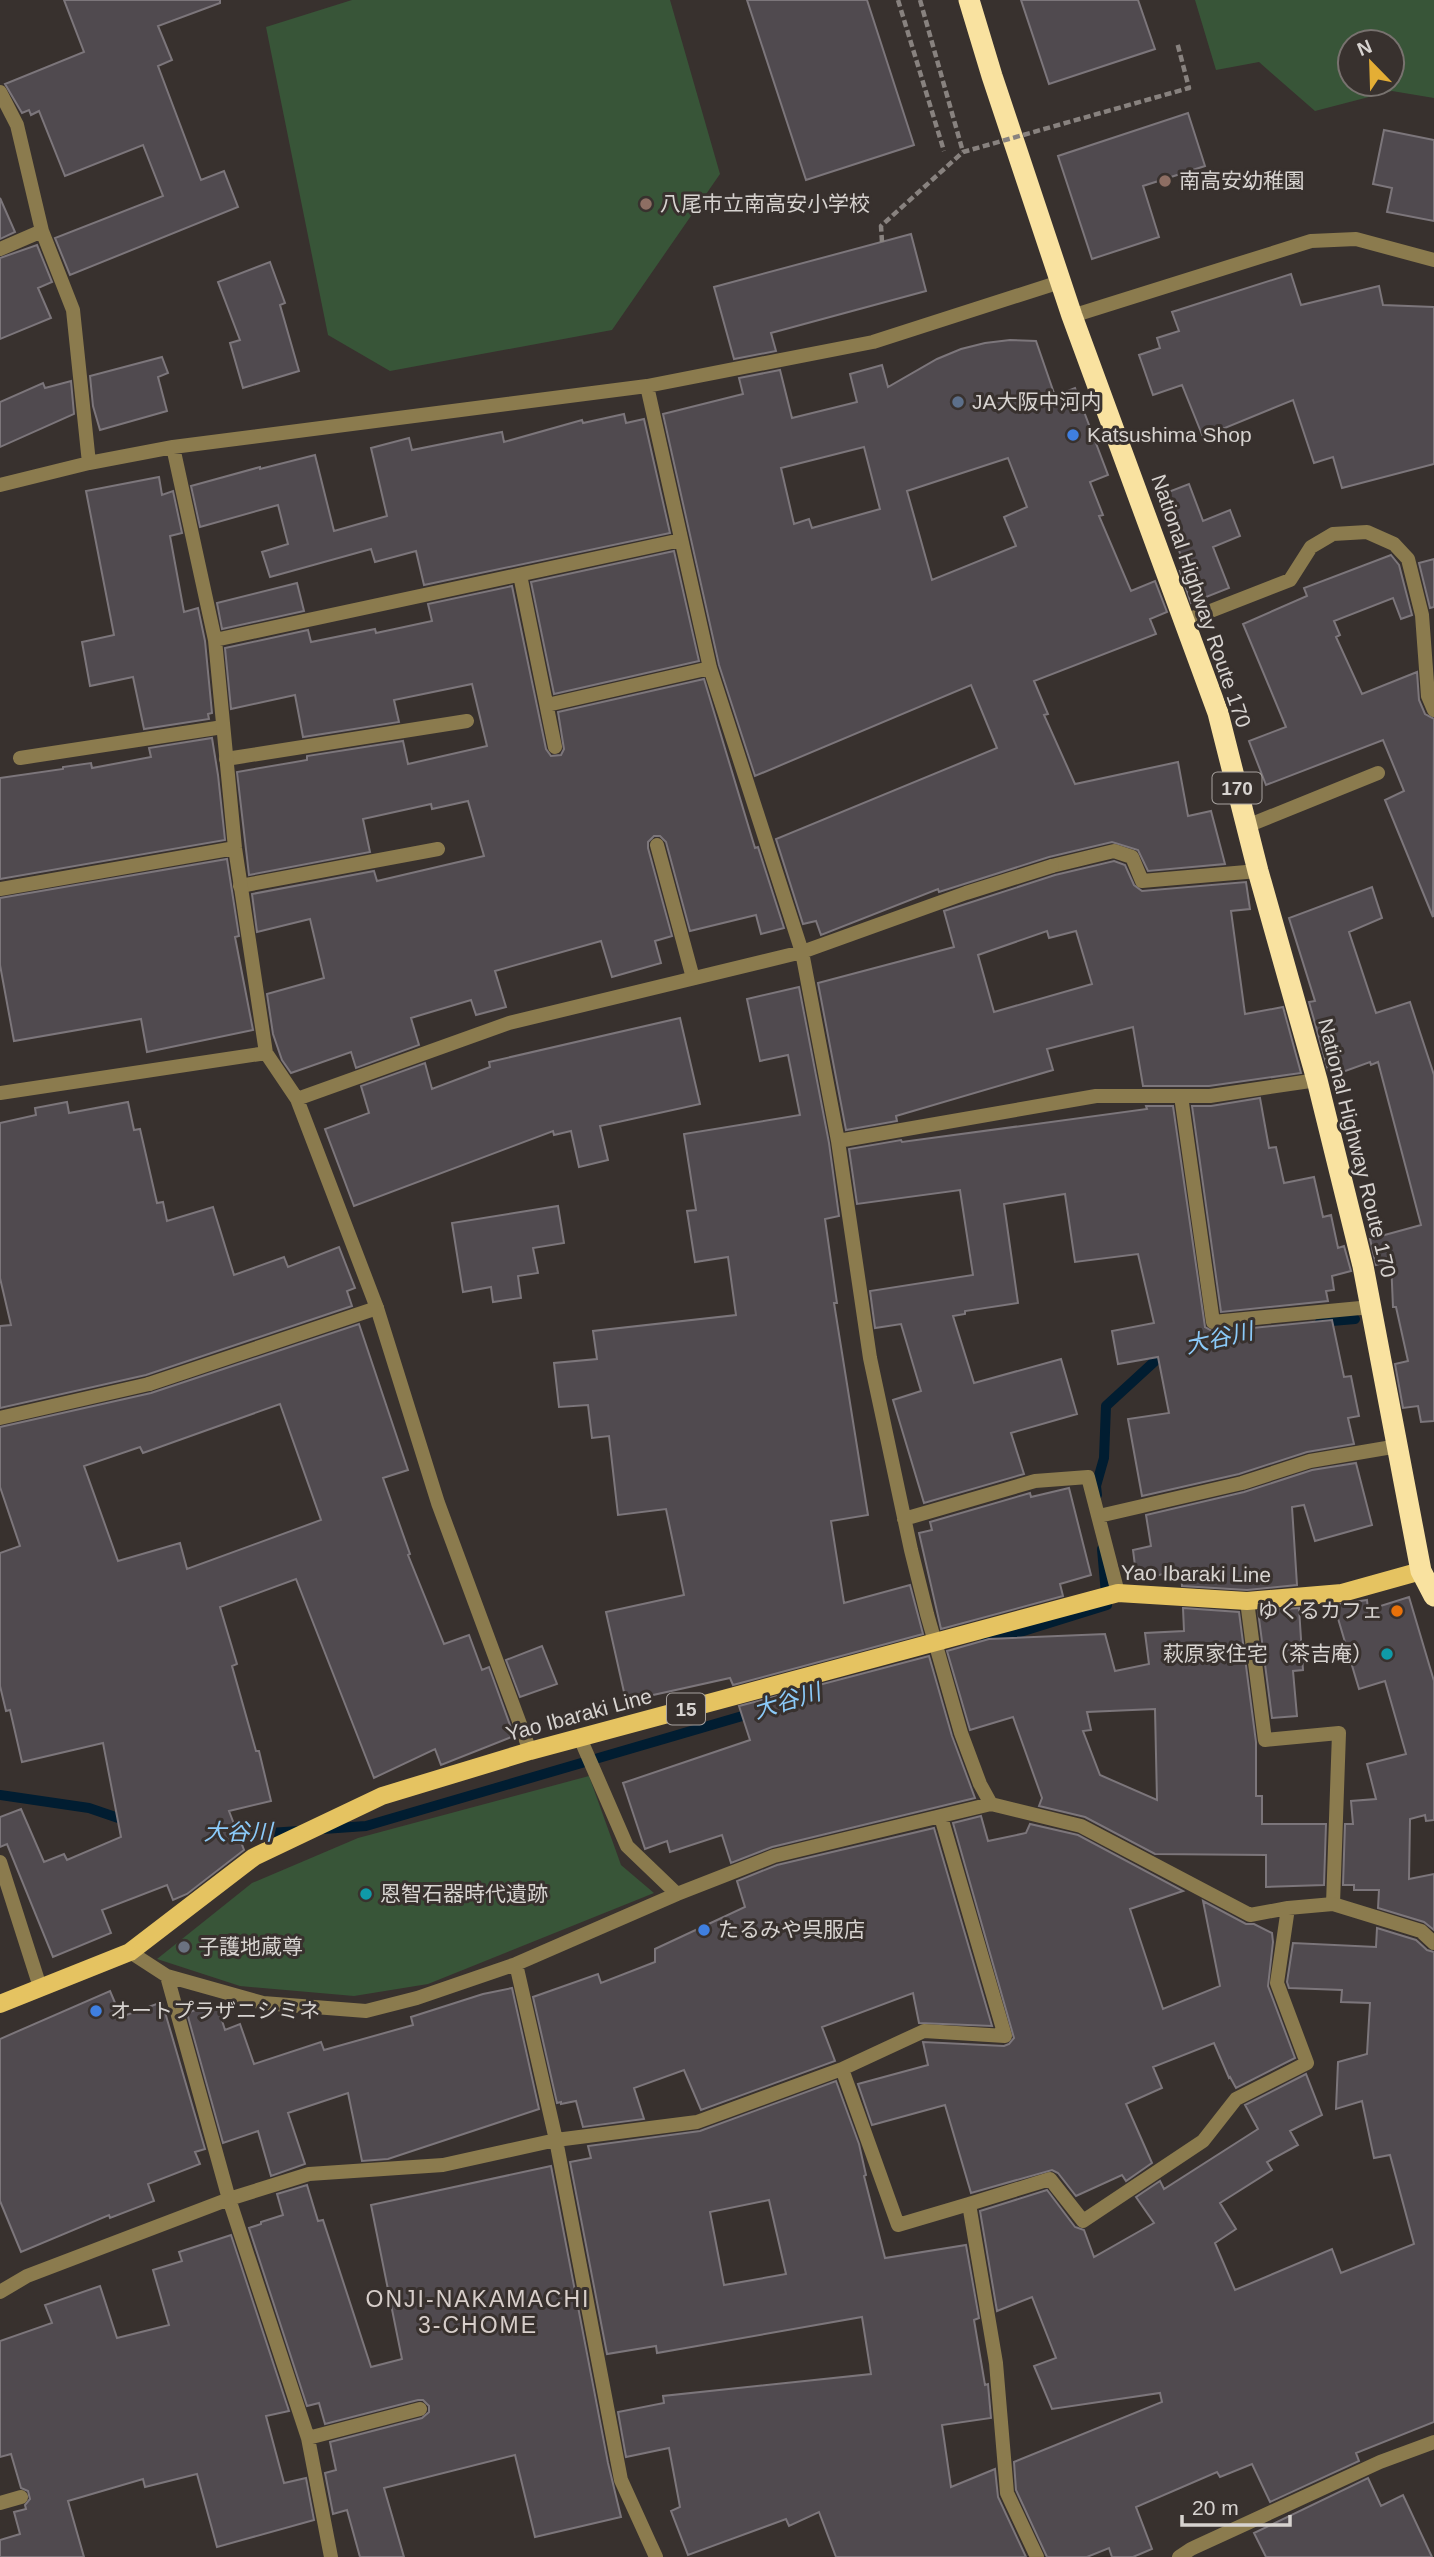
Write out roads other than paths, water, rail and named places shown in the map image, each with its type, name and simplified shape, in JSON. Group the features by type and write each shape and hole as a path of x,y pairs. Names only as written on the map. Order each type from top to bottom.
{"highway":[{"name":"National Highway Route 170","path":"970,0 992,76 1060,282 1218,713 1258,871 1317,1080 1371,1307 1398,1446 1434,1596"}],"main road":[{"name":"Yao Ibaraki Line","path":"0,2004 130,1952 254,1857 382,1796 530,1751 1118,1593 1247,1601 1342,1593 1428,1568"}],"street":[{"path":"0,92 16,125 42,231 73,310 89,463"},
{"path":"0,249 42,231"},
{"path":"1072,316 1311,241 1356,239 1434,260"},
{"path":"0,485 89,463 173,447 647,386 873,342 1060,282"},
{"path":"647,386 709,667 802,951 838,1141 870,1358 904,1519 961,1732 980,1784 991,1804"},
{"path":"173,447 215,640 235,848 266,1053 297,1098 377,1308 438,1503 530,1751"},
{"path":"1185,621 1290,580 1311,547 1333,534 1367,532 1394,544 1408,559 1422,615 1428,696 1434,710"},
{"path":"215,640 681,540"},
{"path":"520,575 555,747"},
{"path":"547,705 709,667"},
{"path":"226,759 467,720"},
{"path":"20,758 223,727"},
{"path":"1247,826 1378,773"},
{"path":"657,845 693,978"},
{"path":"0,890 235,848"},
{"path":"240,886 438,849"},
{"path":"297,1098 509,1023 802,951 966,893 1052,866 1114,851 1132,857 1142,881 1258,871"},
{"path":"0,1093 266,1053"},
{"path":"838,1141 1096,1096 1210,1096 1317,1080"},
{"path":"1181,1096 1213,1322 1371,1307"},
{"path":"0,1418 149,1384 377,1308"},
{"path":"1099,1516 1242,1483 1310,1461 1398,1446"},
{"path":"904,1519 1035,1481 1088,1477 1118,1593"},
{"path":"1247,1601 1265,1740 1339,1733 1333,1904"},
{"path":"580,1738 627,1846 677,1894"},
{"path":"130,1952 167,1976 263,2003 366,2011 417,1998 516,1964 677,1894 774,1856 991,1804 1081,1826 1250,1915 1333,1904 1420,1931 1434,1943"},
{"path":"0,2292 27,2276 229,2199 309,2174 443,2165 556,2140 697,2122 842,2069 924,2031 1004,2036 941,1817"},
{"path":"0,1862 40,1987"},
{"path":"842,2069 898,2225 1050,2179 1083,2221 1203,2141 1236,2099 1307,2063 1277,1983 1289,1908"},
{"path":"516,1964 556,2140 621,2480 656,2557"},
{"path":"167,1976 229,2199 308,2438 331,2557"},
{"path":"969,2204 996,2362 1007,2493 1037,2557"},
{"path":"308,2438 420,2409"},
{"path":"1179,2557 1191,2549 1380,2462 1434,2442"},
{"path":"0,2502 21,2497"}],"waterway":[{"name":"大谷川","path":"1320,1322 1355,1319"},
{"name":"大谷川","path":"1097,1495 1096,1486 1104,1458 1106,1406 1167,1350"},
{"name":"大谷川","path":"985,1643 1107,1605 1102,1549"},
{"name":"大谷川","path":"323,1829 366,1826 756,1712"},
{"name":"大谷川","path":"0,1795 89,1808 130,1822"},
{"name":"大谷川","path":"225,1833 299,1831"}],"place":[{"name":"南高安幼稚園","path":"1165,181"},
{"name":"八尾市立南高安小学校","path":"646,204"},
{"name":"JA大阪中河内","path":"958,402"},
{"name":"Katsushima Shop","path":"1073,435"},
{"name":"ゆくるカフェ","path":"1397,1611"},
{"name":"萩原家住宅（茶吉庵）","path":"1387,1654"},
{"name":"恩智石器時代遺跡","path":"366,1894"},
{"name":"たるみや呉服店","path":"704,1930"},
{"name":"子護地蔵尊","path":"184,1947"},
{"name":"オートプラザニシミネ","path":"96,2011"}],"district":[{"name":"ONJI-NAKAMACHI 3-CHOME","path":"478,2312"}]}
